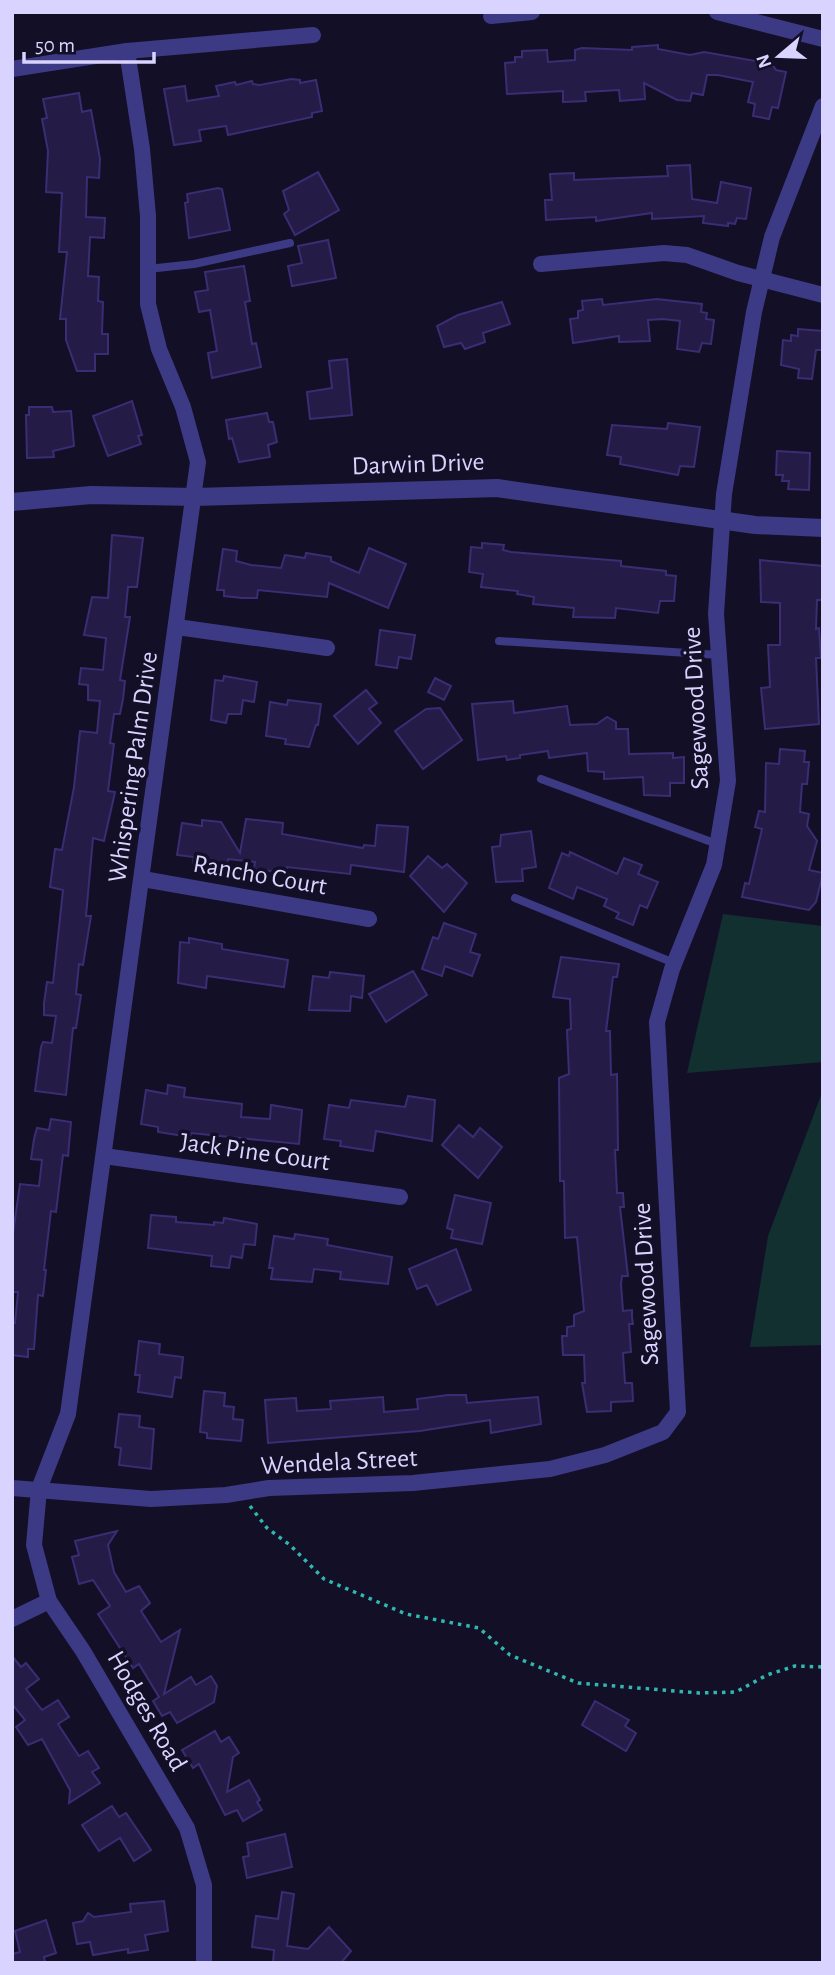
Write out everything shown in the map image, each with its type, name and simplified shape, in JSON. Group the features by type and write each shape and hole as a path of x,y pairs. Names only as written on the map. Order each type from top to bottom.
{"street":[{"path":"491,16 532,12"},
{"path":"717,12 823,39"},
{"path":"12,69 127,51 313,35"},
{"name":"Whispering Palm Drive","path":"39,1489 68,1414 198,462 183,407 159,349 148,304 142,149 127,51"},
{"name":"Sagewood Drive","path":"663,1432 678,1412 657,1022 674,963 714,865 728,781 716,614 722,520 749,338 772,237 823,106"},
{"path":"541,264 687,255 823,295"},
{"name":"Darwin Drive","path":"12,502 91,495 195,496 497,488 722,520 823,528"},
{"path":"177,627 327,648"},
{"name":"Rancho Court","path":"143,879 369,919"},
{"name":"Jack Pine Court","path":"104,1156 400,1197"},
{"name":"Wendela Street","path":"12,1488 151,1499 240,1493 269,1488 413,1483 550,1469 605,1455 663,1432"},
{"name":"Hodges Road","path":"39,1489 34,1545 49,1601 83,1651 187,1828 204,1885 204,1963"},
{"path":"12,1619 49,1601"}],"lane":[{"path":"148,269 194,264 290,243"},
{"path":"499,640 719,655"},
{"path":"541,779 718,844"},
{"path":"515,898 674,963"}],"path":[{"path":"240,1493 267,1528 290,1545 324,1579 406,1614 479,1628 510,1655 578,1684 699,1693 736,1692 767,1675 795,1666 823,1667"}],"green space":[{"path":"723,914 823,926 823,1062 687,1073"},
{"path":"823,1090 823,1345 750,1347 768,1236"}],"building":[{"path":"658,45 658,49 690,55 704,52 772,64 776,70 786,72 778,108 772,107 769,119 753,116 755,104 748,102 753,82 718,75 707,75 703,95 692,93 690,101 677,100 644,83 645,99 620,101 619,90 585,92 586,101 563,102 563,91 507,94 505,63 515,62 515,57 522,57 522,51 547,50 548,62 575,60 575,50 582,48 632,50 632,47"},
{"path":"291,79 300,80 300,83 316,80 322,111 312,113 312,117 228,135 226,126 199,130 201,141 174,145 164,89 185,86 187,101 219,96 216,86 252,81 253,84 260,85"},
{"path":"79,93 82,112 91,110 100,159 99,178 87,177 86,217 105,218 104,238 90,237 88,276 99,277 98,301 103,302 102,334 108,334 108,354 95,354 95,371 77,371 66,340 66,319 60,319 67,252 59,252 62,193 46,192 48,151 42,119 47,118 43,99"},
{"path":"690,165 692,199 717,203 721,182 751,188 746,219 737,218 735,224 728,223 728,226 703,223 704,216 652,219 652,213 596,221 596,217 546,220 545,200 552,200 550,174 574,173 574,180 668,176 667,166"},
{"path":"318,172 339,210 295,235 284,214 289,210 283,191"},
{"path":"222,189 230,230 189,238 185,203 188,202 187,194"},
{"path":"328,240 336,278 292,286 288,266 302,263 298,246"},
{"path":"244,266 250,301 245,302 252,344 256,343 261,367 212,378 208,353 217,351 210,310 199,312 195,292 208,290 205,272"},
{"path":"602,299 603,305 657,299 702,304 701,312 707,313 706,319 714,320 711,344 702,343 699,352 677,349 680,321 663,319 648,320 650,341 619,342 619,336 573,343 570,319 578,318 578,311 583,310 582,301"},
{"path":"502,302 510,324 483,333 485,342 465,349 461,343 444,347 437,326 458,315"},
{"path":"798,329 823,331 822,350 816,350 812,379 798,378 799,369 781,365 783,340 791,341 791,335 798,336"},
{"path":"347,359 352,415 310,419 307,392 332,388 329,361"},
{"path":"132,401 142,435 138,436 141,444 108,456 93,416"},
{"path":"29,407 52,407 53,412 71,411 74,446 53,451 54,457 27,458 26,415 29,415"},
{"path":"267,413 269,422 273,422 277,442 268,445 270,457 239,462 232,438 229,439 226,420"},
{"path":"668,423 700,427 694,467 680,466 678,475 620,464 621,457 607,455 612,425 667,429"},
{"path":"777,451 810,453 809,490 788,489 789,481 782,481 783,475 776,475"},
{"path":"112,535 143,538 137,587 128,587 125,617 130,617 120,680 125,681 123,699 120,714 114,714 110,743 114,744 108,791 115,792 104,841 93,838 86,916 91,916 83,965 79,964 76,994 81,995 76,1028 73,1028 66,1095 35,1091 41,1047 43,1042 52,1043 56,1016 44,1015 44,1003 47,982 53,983 63,890 50,887 55,849 62,850 74,787 80,731 97,733 100,701 88,700 88,685 79,684 81,668 103,670 106,638 84,635 92,597 108,598"},
{"path":"482,543 504,545 503,550 511,552 621,561 621,566 666,571 666,575 676,576 674,601 660,601 658,613 616,608 615,618 573,617 574,608 533,604 534,597 517,594 518,591 481,587 483,574 469,572 471,547 482,548"},
{"path":"369,548 406,564 388,608 329,583 327,597 258,590 257,598 242,598 224,596 224,590 217,590 223,549 237,551 236,561 281,568 285,555 305,558 306,553 331,557 331,561 359,573"},
{"path":"760,560 823,566 823,600 817,600 816,629 819,628 821,658 816,658 819,724 765,729 761,688 770,687 768,645 780,645 780,603 761,602"},
{"path":"380,630 415,635 411,659 399,657 397,668 376,665"},
{"path":"224,676 257,682 254,702 243,700 241,714 228,714 226,723 211,720 215,680 223,681"},
{"path":"435,678 451,686 444,700 428,692"},
{"path":"366,690 377,703 369,709 381,723 358,744 334,716"},
{"path":"288,700 321,704 318,725 309,747 285,744 286,739 266,736 270,702 287,705"},
{"path":"513,701 514,713 567,706 570,725 597,724 607,717 616,722 616,729 628,729 629,754 673,753 673,758 684,757 684,783 670,783 670,796 644,795 643,777 604,779 604,772 588,771 587,753 549,758 548,751 507,760 506,756 478,760 472,704"},
{"path":"440,708 462,740 423,769 395,731 426,709"},
{"path":"780,749 805,751 804,762 809,762 807,784 802,784 800,812 809,814 807,826 817,841 809,870 823,873 816,902 809,910 742,897 745,883 749,884 762,829 755,827 759,811 765,812 766,763 779,764"},
{"path":"246,819 283,823 282,834 363,848 364,845 375,846 377,825 408,827 404,872 351,865 350,874 287,867 287,873 254,869 255,862 228,859 227,867 193,863 194,857 177,855 182,823 202,826 202,820 221,822 240,853"},
{"path":"531,831 536,867 522,869 523,881 496,882 492,847 500,846 501,835"},
{"path":"570,852 617,874 624,858 642,865 638,874 658,882 647,908 640,905 633,925 616,918 619,913 604,906 607,899 577,887 573,899 549,888 562,853 569,856"},
{"path":"428,856 442,868 447,864 467,883 444,912 410,876"},
{"path":"444,923 476,934 470,952 480,955 472,976 445,966 442,976 422,969 433,937 438,939"},
{"path":"189,938 222,944 222,949 288,960 284,987 207,976 206,988 178,983 180,942 189,943"},
{"path":"561,957 619,964 617,977 613,977 606,1031 610,1031 611,1075 617,1074 617,1193 623,1193 624,1207 620,1207 628,1276 622,1276 621,1284 623,1311 632,1310 633,1324 629,1324 631,1352 623,1353 625,1383 632,1383 633,1401 611,1402 611,1411 587,1412 582,1383 585,1383 584,1355 563,1355 562,1336 567,1336 567,1327 574,1326 574,1315 584,1311 577,1237 565,1238 564,1181 560,1181 559,1078 569,1074 567,1030 571,1029 570,999 553,997"},
{"path":"413,971 427,995 386,1022 369,994"},
{"path":"330,972 364,976 362,998 351,996 350,1011 309,1010 313,976 329,978"},
{"path":"168,1085 185,1088 184,1097 242,1104 241,1117 270,1119 271,1105 302,1110 299,1144 191,1133 190,1137 158,1132 158,1127 141,1124 146,1090 167,1094"},
{"path":"408,1096 435,1100 432,1141 376,1131 373,1151 340,1146 341,1141 324,1139 329,1105 349,1108 351,1100 405,1107"},
{"path":"51,1119 71,1122 68,1156 63,1155 56,1212 51,1211 43,1296 38,1295 34,1349 28,1349 28,1357 12,1355 12,1323 15,1323 18,1292 12,1292 12,1240 20,1184 39,1186 42,1160 31,1159 34,1139 37,1128 49,1130"},
{"path":"459,1125 473,1137 480,1128 502,1147 478,1178 442,1145"},
{"path":"455,1195 491,1203 482,1244 451,1238 453,1230 447,1228"},
{"path":"151,1215 176,1217 176,1222 214,1225 214,1222 223,1223 224,1218 257,1224 255,1245 244,1244 242,1258 231,1256 229,1268 211,1266 212,1256 148,1248"},
{"path":"295,1234 328,1239 327,1245 392,1257 388,1284 340,1279 341,1272 314,1269 312,1282 271,1279 273,1268 269,1268 274,1236 294,1239"},
{"path":"456,1249 471,1290 437,1305 427,1285 417,1289 409,1269"},
{"path":"139,1341 160,1344 159,1354 183,1357 181,1378 175,1377 172,1397 138,1392 140,1375 135,1375"},
{"path":"204,1391 225,1393 224,1406 234,1407 233,1419 243,1420 241,1441 207,1438 207,1433 200,1432"},
{"path":"466,1395 467,1403 538,1397 541,1424 491,1433 490,1420 420,1431 268,1443 265,1400 296,1398 297,1411 331,1409 330,1401 383,1397 384,1412 418,1409 417,1399"},
{"path":"119,1414 140,1416 139,1427 154,1429 151,1469 119,1465 121,1448 115,1447"},
{"path":"117,1531 108,1545 114,1572 126,1592 139,1586 150,1603 141,1611 161,1642 180,1630 164,1694 191,1677 196,1685 211,1676 217,1686 214,1702 177,1723 170,1712 162,1716 153,1701 159,1697 139,1664 133,1668 98,1614 110,1606 93,1580 79,1584 72,1557 79,1555 75,1541"},
{"path":"12,1656 21,1667 26,1663 39,1679 26,1689 42,1710 58,1700 69,1717 58,1724 79,1756 88,1751 99,1768 92,1772 100,1783 69,1803 70,1790 42,1739 28,1745 16,1727 25,1720 12,1704"},
{"path":"595,1701 629,1720 625,1726 636,1733 626,1751 582,1725"},
{"path":"215,1731 221,1742 229,1737 239,1753 233,1757 227,1792 249,1780 260,1800 257,1802 262,1810 243,1821 237,1810 225,1815 199,1764 193,1768 182,1750"},
{"path":"112,1806 119,1817 126,1813 151,1850 134,1861 120,1838 99,1851 82,1825"},
{"path":"285,1834 292,1867 247,1878 243,1857 249,1856 247,1843"},
{"path":"282,1892 294,1894 287,1946 308,1949 329,1927 351,1951 341,1963 273,1963 274,1950 252,1947 256,1916 278,1919"},
{"path":"164,1901 168,1931 145,1935 148,1950 128,1953 128,1949 93,1955 90,1942 77,1944 73,1923 83,1921 88,1913 94,1917 131,1912 130,1904"},
{"path":"46,1920 56,1953 44,1957 45,1963 12,1963 12,1954 20,1952 15,1931"}]}
